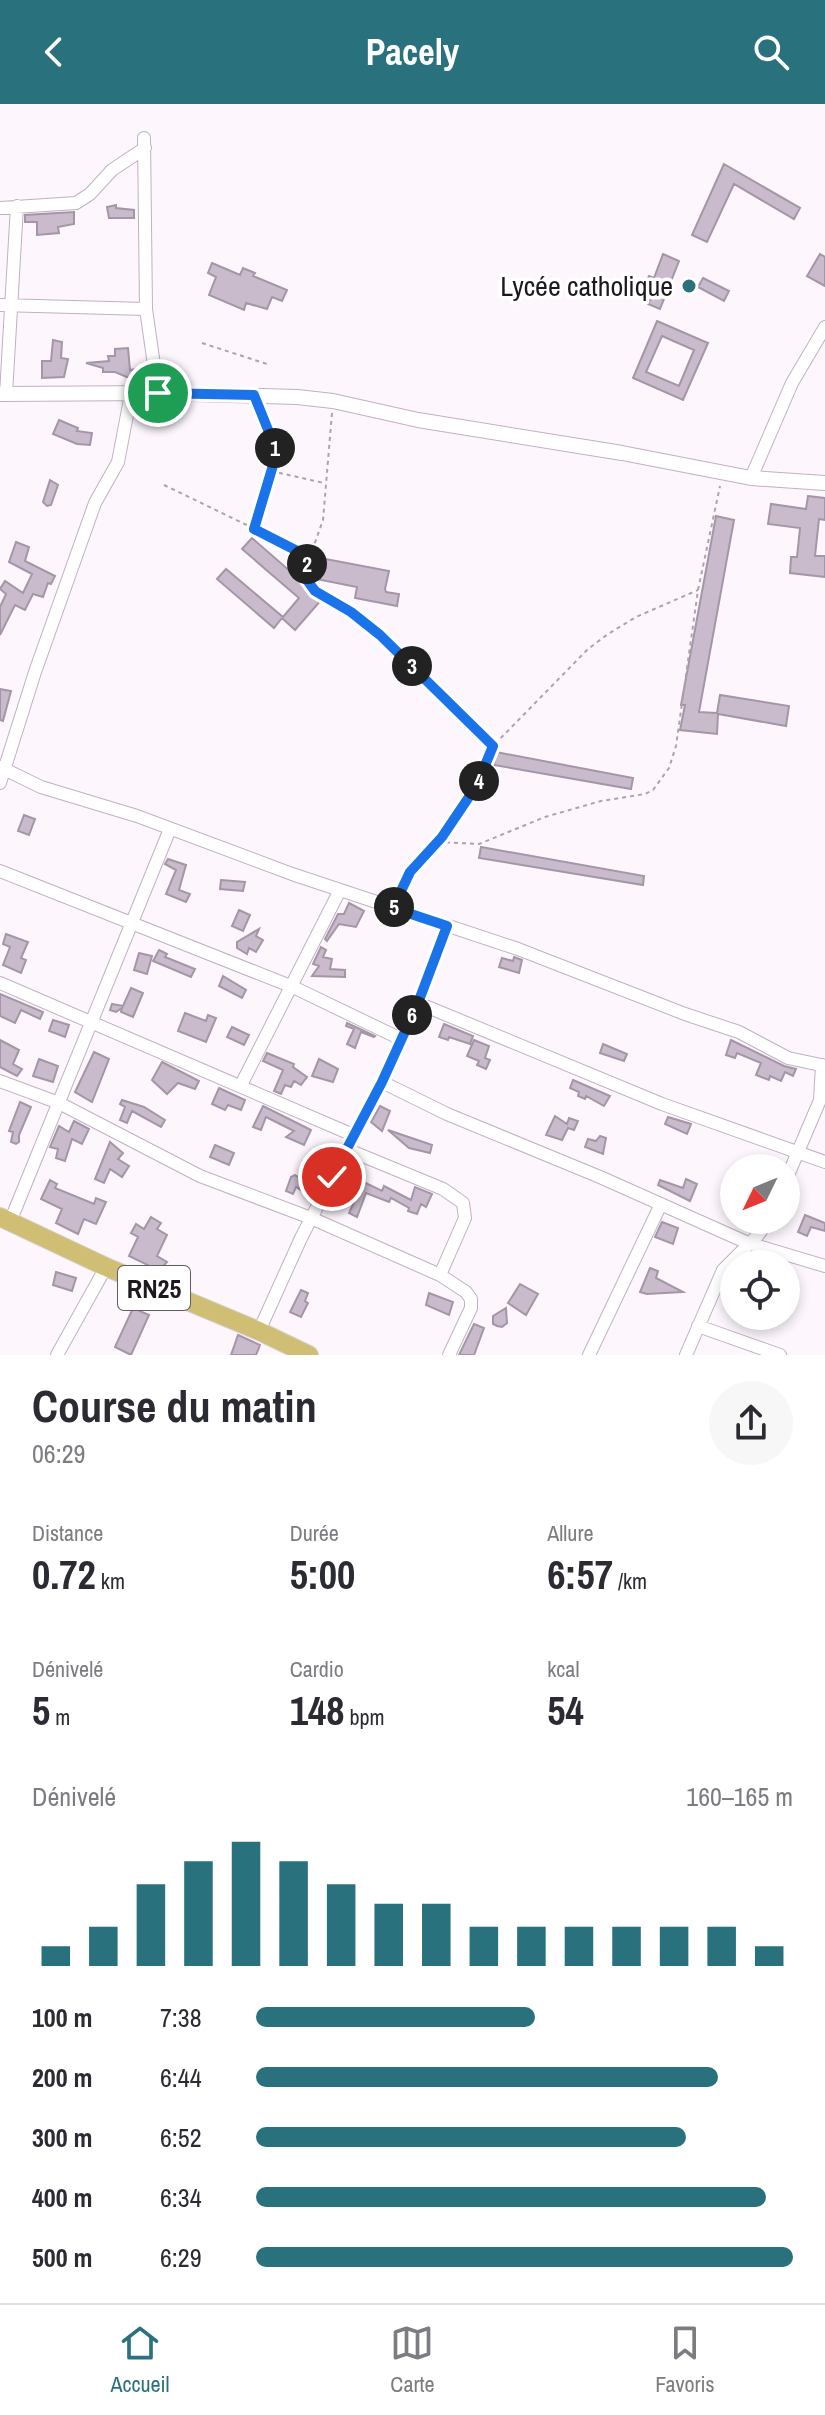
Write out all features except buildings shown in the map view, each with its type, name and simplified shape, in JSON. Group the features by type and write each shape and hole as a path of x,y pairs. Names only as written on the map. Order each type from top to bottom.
{"main road":[{"name":"RN25","path":"5,1220 309,1355"}],"street":[{"path":"0,208 69,204 83,200 112,170 145,143 146,309 158,393"},
{"path":"17,206 6,305 3,394 254,395 333,401 418,420 622,453 751,478 825,483"},
{"path":"6,305 146,309"},
{"path":"751,478 792,383 825,327"},
{"path":"0,783 2,768 95,503 118,462 131,394"},
{"path":"2,768 41,787 518,949 739,1032 788,1058 824,1065 820,1100 797,1154"},
{"path":"5,1220 94,1021 170,829"},
{"path":"0,871 293,987 401,1039"},
{"path":"241,1085 340,890"},
{"path":"259,1331 311,1218 382,1082 418,1003 447,926"},
{"path":"0,983 353,1135"},
{"path":"418,1003 662,1104 825,1162"},
{"path":"0,1081 59,1103 200,1176 311,1218 440,1275 466,1292 471,1299 471,1308 449,1355"},
{"path":"382,1082 447,1114 748,1243 825,1266"},
{"path":"346,1149 443,1189 463,1203 465,1218 440,1275"},
{"path":"589,1355 661,1204"},
{"path":"686,1355 723,1270 759,1234"},
{"path":"57,1355 106,1267"},
{"path":"698,1326 780,1355"}],"path":[{"path":"202,343 267,364"},
{"path":"254,395 275,447 254,529"},
{"path":"333,401 323,520 306,568 307,580 315,591 351,612 380,635 493,746"},
{"path":"271,471 325,483"},
{"path":"438,842 479,844 545,817 653,790 669,768 676,746 698,590 722,473"},
{"path":"164,485 309,557"},
{"path":"393,908 410,872 438,842 477,785 493,746 588,649 636,617 698,590"}],"place":[{"name":"Lycée catholique","path":"689,286"}],"route":[{"path":"158,393 254,395 275,447 274,462 254,529 309,557 307,580 315,591 351,612 380,635 493,746 477,785 442,837 410,872 393,908 447,926 418,1003 382,1082 332,1177"}]}
